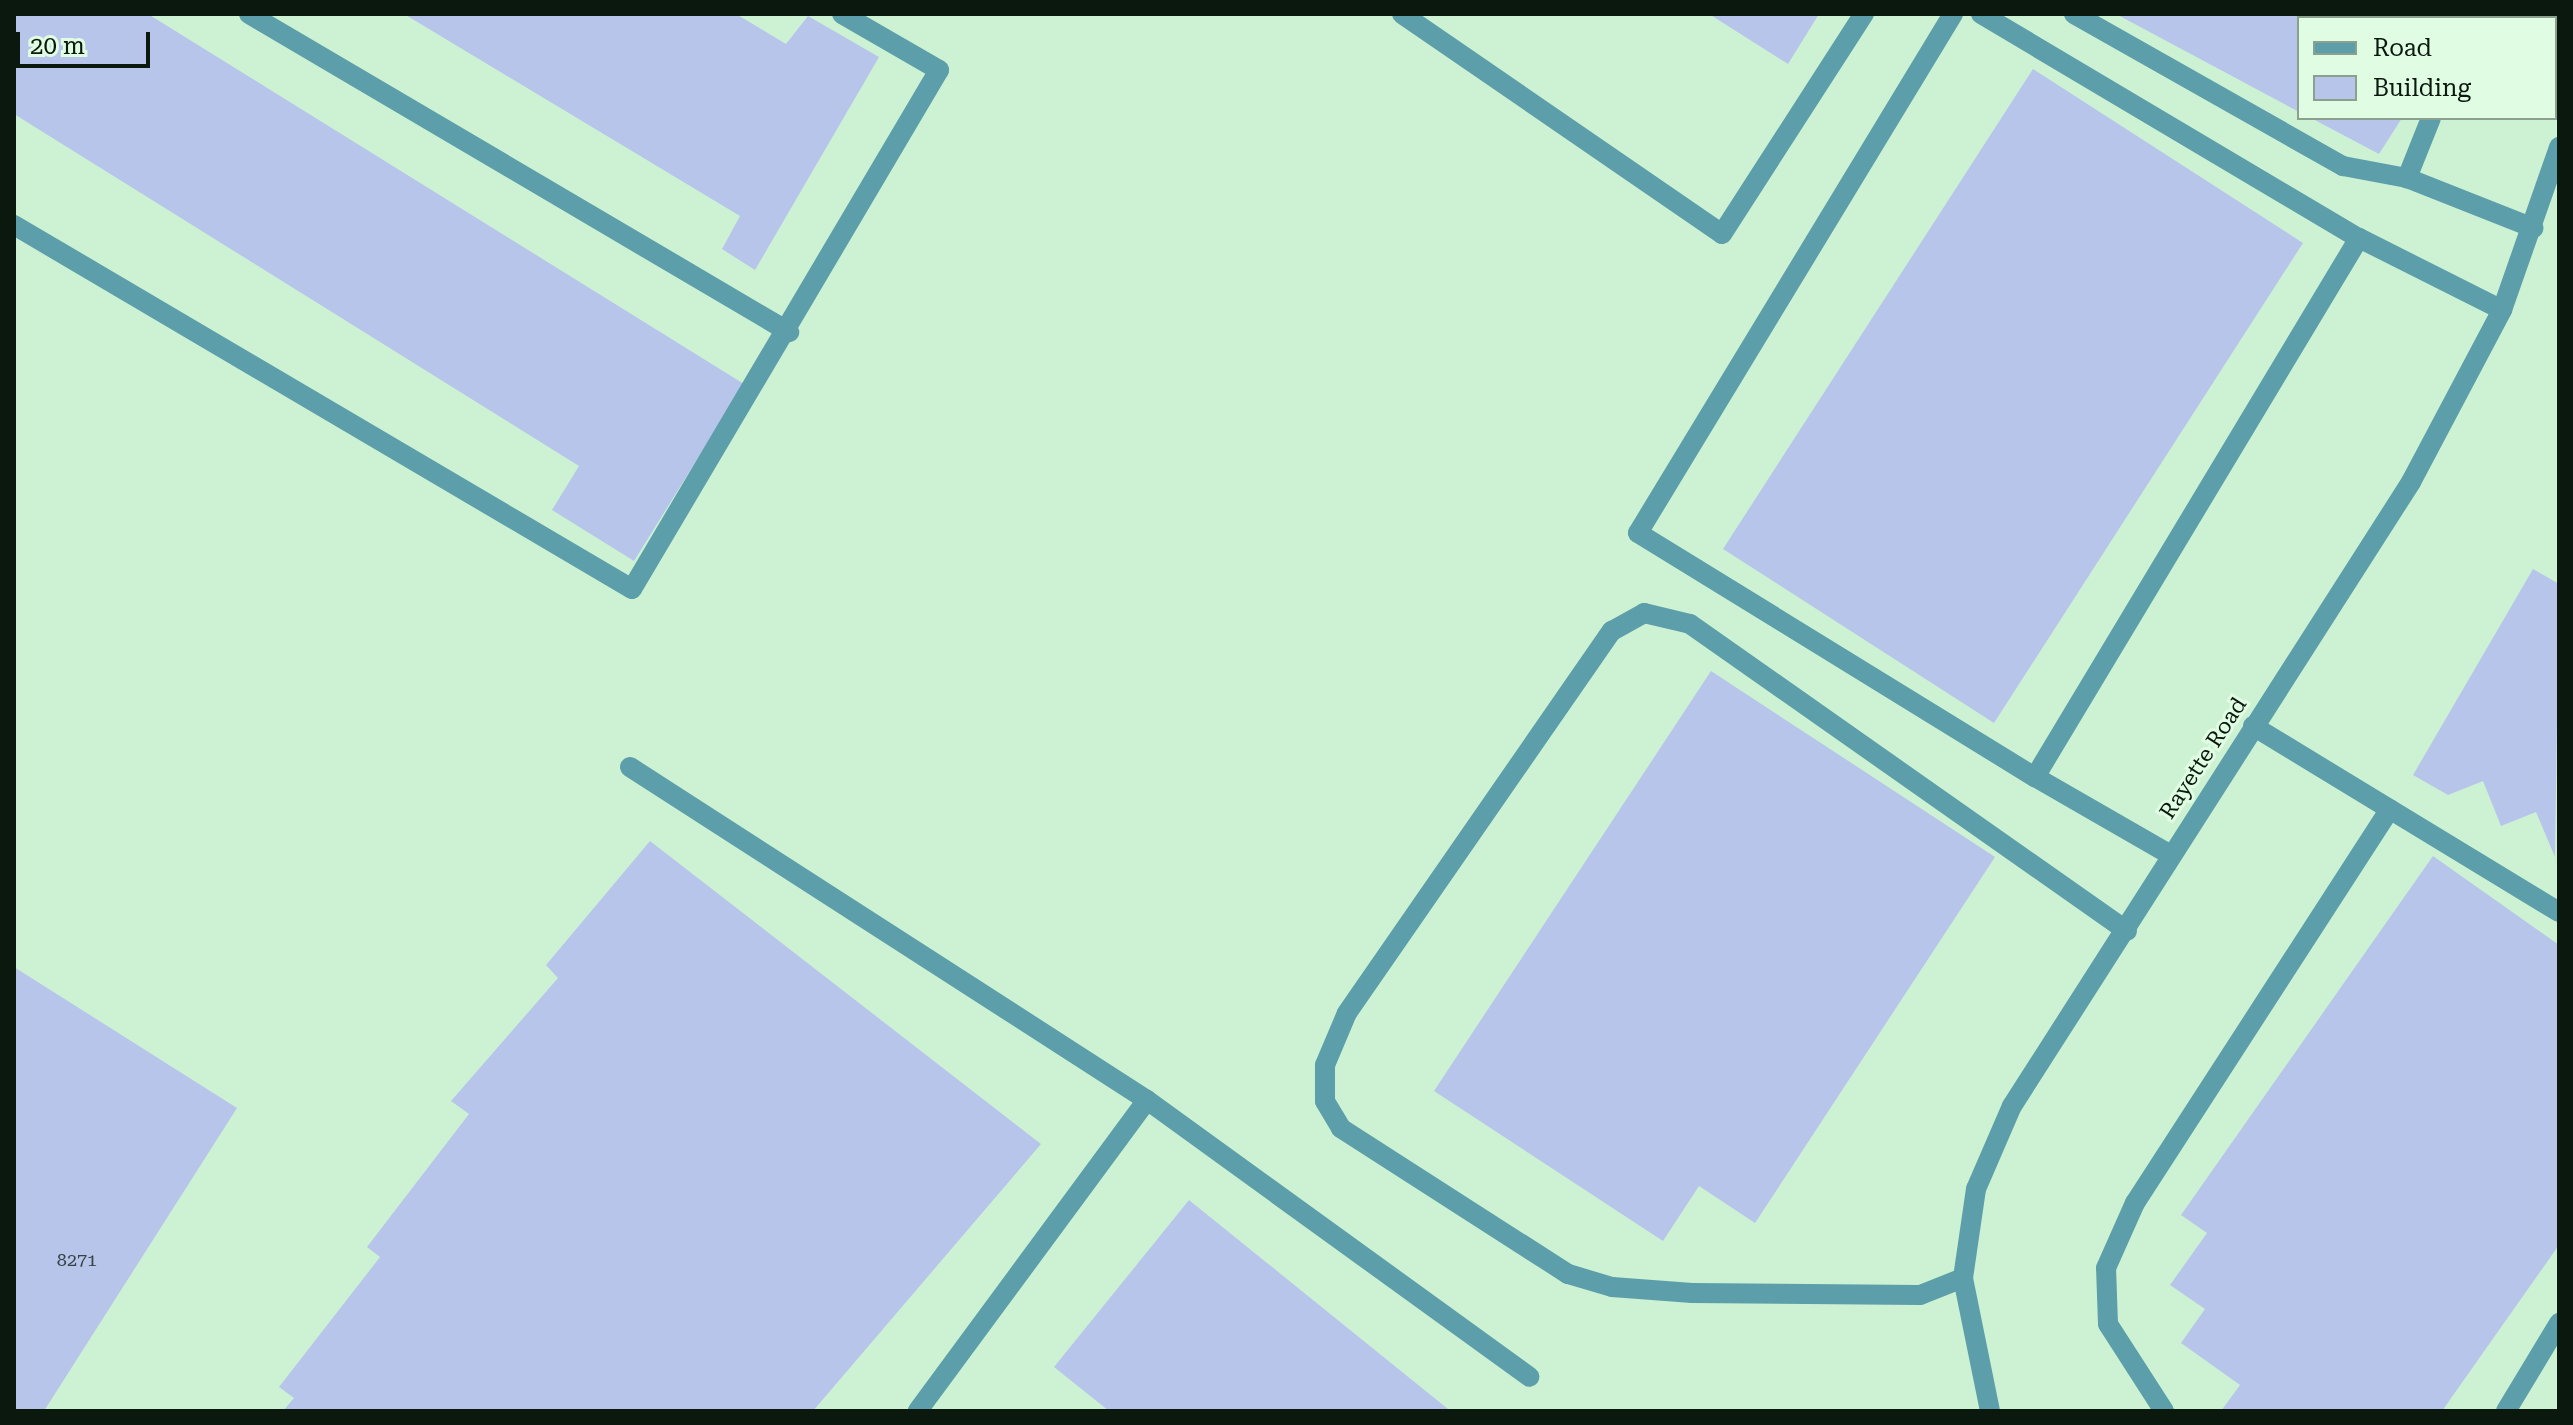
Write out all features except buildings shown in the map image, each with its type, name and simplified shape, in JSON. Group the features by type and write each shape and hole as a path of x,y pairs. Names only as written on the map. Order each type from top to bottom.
{"street":[{"path":"249,14 789,332"},
{"path":"14,225 632,589 789,332 939,70 842,14"},
{"path":"1402,14 1722,234 1864,14"},
{"path":"1953,14 1638,533 2035,777 2169,854"},
{"path":"1981,14 2359,238 2502,310"},
{"path":"2074,14 2343,166 2407,178 2533,228"},
{"path":"2407,178 2430,120"},
{"name":"Rayette Road","path":"1990,1411 1963,1278 1976,1189 2012,1106 2127,931 2169,854 2411,482 2502,310 2558,150"},
{"path":"2035,777 2359,238"},
{"path":"1963,1278 1920,1295 1692,1293 1612,1287 1568,1274 1341,1128 1325,1101 1325,1065 1347,1013 1612,631 1644,613 1690,624 2127,931"},
{"path":"2253,726 2559,912"},
{"path":"630,767 1147,1100 1529,1377"},
{"path":"2164,1411 2108,1324 2106,1268 2135,1203 2390,809"},
{"path":"918,1411 1147,1100"},
{"path":"2506,1411 2559,1323"}]}
